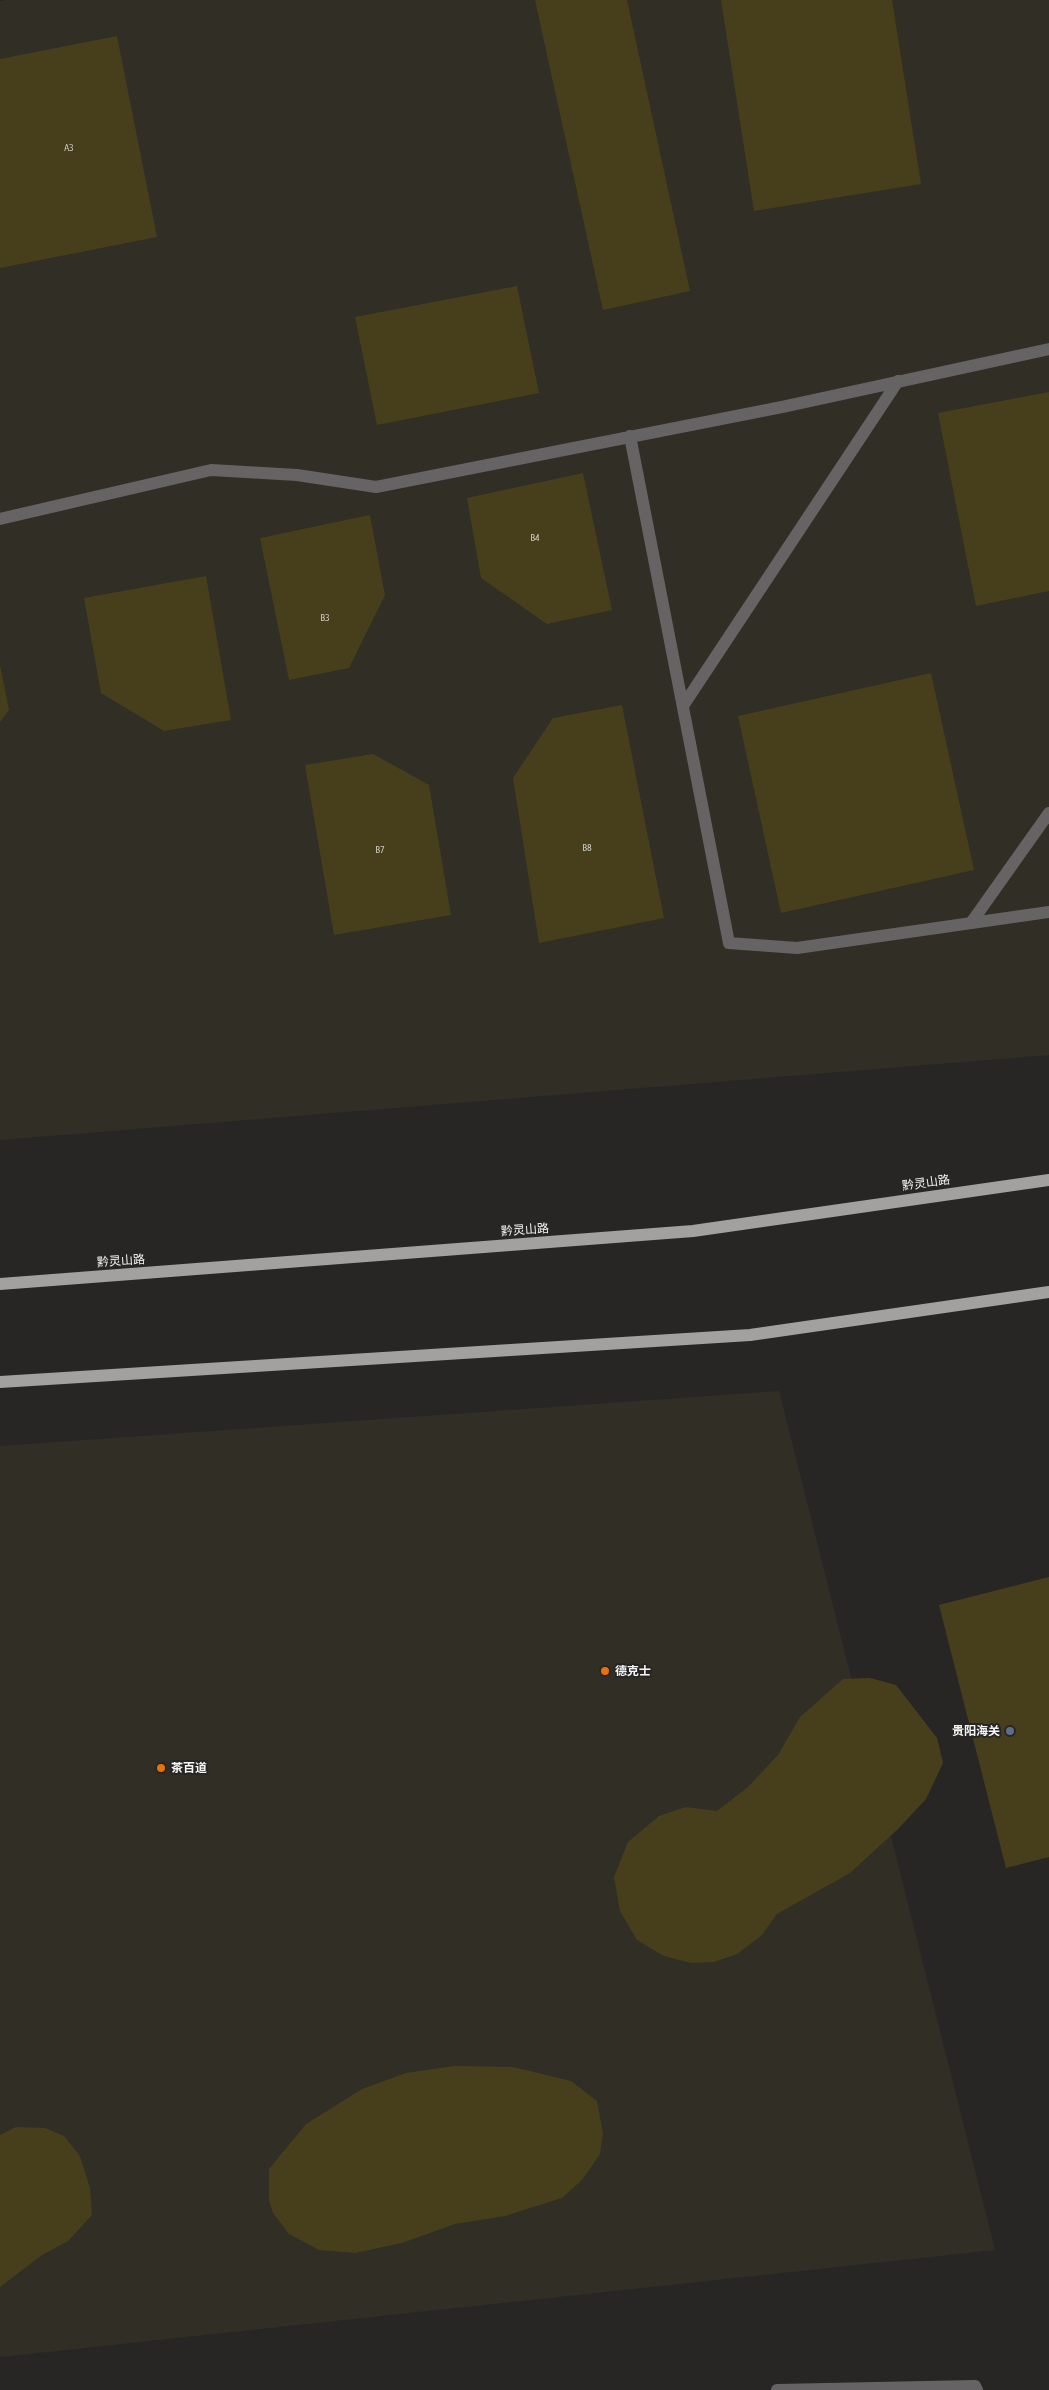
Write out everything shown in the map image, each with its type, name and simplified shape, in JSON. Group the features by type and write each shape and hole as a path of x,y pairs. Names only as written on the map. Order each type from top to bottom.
{"main road":[{"name":"黔灵山路","path":"0,1284 693,1231 1049,1180"},
{"path":"0,1382 750,1335 1049,1292"}],"street":[{"path":"0,519 211,470 297,476 376,487 1049,349"},
{"path":"682,706 898,381"},
{"path":"630,436 729,944 797,948 1049,912"},
{"path":"971,923 1049,813"},
{"path":"777,2390 974,2386 977,2390"}],"shaded area":[{"path":"1049,0 1049,1055 0,1140 0,1"},
{"path":"779,1391 995,2250 0,2357 0,1446"}],"building":[{"path":"535,0 627,0 690,291 603,310"},
{"path":"721,0 892,0 921,184 754,211"},
{"path":"117,36 157,237 0,268 0,59"},
{"path":"517,286 539,393 377,425 355,317"},
{"path":"1049,392 1049,591 976,606 938,413"},
{"path":"583,473 612,610 547,624 481,578 467,498"},
{"path":"370,515 385,595 349,668 289,680 260,538"},
{"path":"206,576 231,720 164,731 101,693 84,598"},
{"path":"0,665 9,710 0,722"},
{"path":"931,673 974,870 781,913 738,716"},
{"path":"622,705 664,918 539,943 513,778 553,718"},
{"path":"373,754 429,785 451,915 334,935 305,765"},
{"name":"贵阳海关","path":"1049,1577 1049,1857 1006,1868 939,1605"},
{"path":"870,1678 896,1685 937,1738 943,1763 926,1799 898,1829 850,1873 777,1914 761,1936 737,1954 714,1962 691,1963 664,1956 637,1940 620,1911 614,1877 628,1842 659,1816 686,1807 717,1811 748,1787 778,1755 800,1717 843,1679"},
{"path":"454,2066 513,2067 571,2081 597,2101 603,2133 600,2154 582,2180 562,2198 505,2216 455,2224 402,2243 355,2253 319,2250 289,2234 273,2213 269,2200 269,2169 306,2124 362,2089 406,2073"},
{"path":"16,2127 45,2128 64,2136 80,2156 90,2188 92,2215 68,2241 42,2255 0,2287 0,2135"}],"place":[{"name":"德克士","path":"605,1671"},
{"name":"贵阳海关","path":"1010,1731"},
{"name":"茶百道","path":"161,1768"}]}
